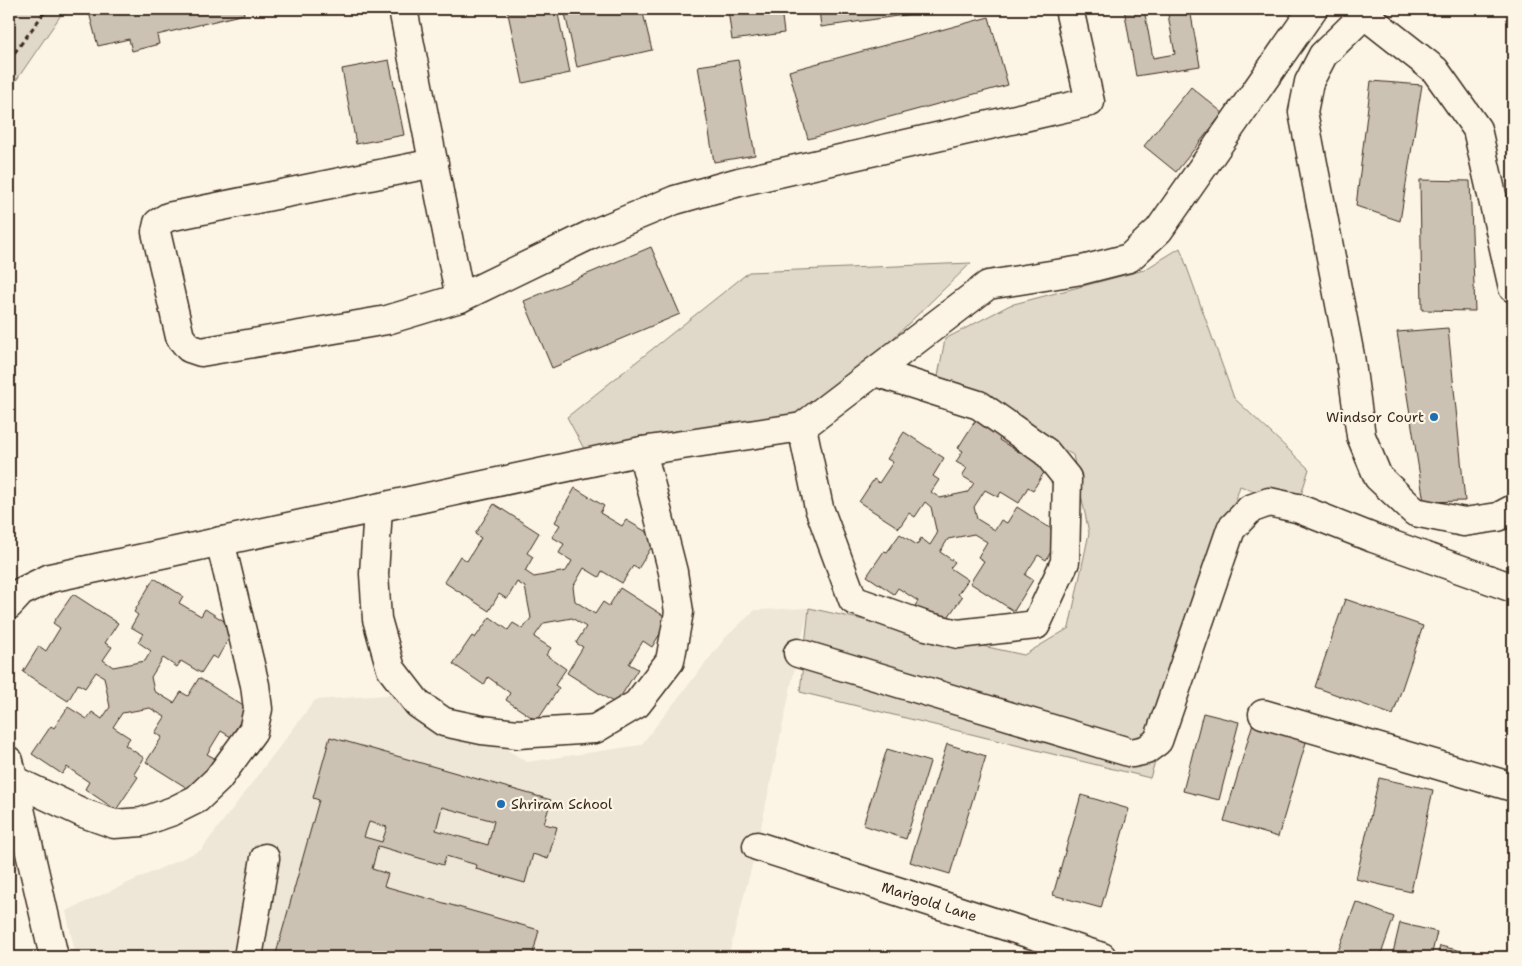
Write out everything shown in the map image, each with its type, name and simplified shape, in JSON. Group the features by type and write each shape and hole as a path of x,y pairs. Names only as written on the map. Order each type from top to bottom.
{"street":[{"path":"403,9 460,298"},
{"path":"434,163 168,217 158,223 156,232 180,337 189,348 201,352 387,320 460,298 590,235 675,200 739,182 1090,102 1069,9"},
{"path":"9,605 21,592 50,578 642,451 802,427 988,285 1082,270 1129,258 1159,230 1313,9"},
{"path":"1513,288 1477,128 1435,70 1368,12 1323,55 1309,82 1303,112 1350,356 1360,436 1378,477 1415,512 1464,522 1498,517 1513,509"},
{"path":"802,427 819,508 853,600 926,626 958,634 1036,625 1065,562 1068,478 1046,452 979,405 875,372"},
{"path":"378,508 374,574 377,619 391,669 418,704 444,722 482,730 518,734 595,729 637,704 670,661 679,612 673,572 642,451"},
{"path":"798,652 1132,753 1146,750 1158,741 1231,529 1250,509 1269,502 1297,508 1373,538 1513,588"},
{"path":"11,770 83,814 114,824 142,822 174,811 197,798 218,780 253,731 258,708 255,685 220,541"},
{"path":"1264,714 1513,787"},
{"path":"11,770 54,957"},
{"name":"Marigold Lane","path":"757,846 1102,957"},
{"path":"248,957 265,858"}],"path":[{"path":"9,60 47,9"}],"shaded area":[{"path":"9,9 65,9 9,91"},
{"path":"1180,248 1234,398 1309,469 1297,508 1240,486 1150,778 800,692 809,608 1024,655 1069,628 1089,533 1073,455 938,376 945,339 1010,305 1144,270"},
{"path":"971,263 817,412 591,462 567,417 749,272"},
{"name":"Shriram School","path":"809,608 757,846 728,957 76,957 66,911 201,850 315,700 416,693 527,762 641,745 726,637 755,610"}],"building":[{"path":"88,9 243,9 244,14 157,35 159,44 132,51 129,39 98,46"},
{"path":"507,9 557,9 570,73 523,83"},
{"path":"564,9 642,9 652,50 577,67"},
{"path":"728,9 781,9 784,33 732,40"},
{"path":"819,9 910,9 911,14 821,27"},
{"path":"948,9 966,9 949,12"},
{"path":"1124,9 1144,9 1153,58 1175,54 1167,9 1190,9 1200,66 1136,76"},
{"path":"989,17 1008,85 808,139 789,71"},
{"path":"389,60 404,135 356,144 342,69"},
{"path":"738,60 755,155 714,162 698,66"},
{"path":"1371,81 1422,85 1400,221 1356,206"},
{"path":"1191,87 1223,113 1176,172 1144,146"},
{"path":"1420,180 1470,181 1475,311 1422,310"},
{"path":"651,247 680,314 552,368 524,301"},
{"name":"Windsor Court","path":"1448,328 1465,501 1424,502 1397,332"},
{"path":"977,418 1003,434 999,440 1019,452 1022,446 1050,463 1033,490 1028,487 1019,503 1001,492 998,497 985,490 974,507 977,519 995,530 1001,520 1007,523 1017,507 1061,535 1046,560 1038,555 1025,575 1033,580 1014,611 970,583 984,561 978,557 987,542 974,534 948,539 940,552 955,562 950,568 968,580 958,594 962,597 942,626 914,608 918,601 898,588 894,594 867,576 884,551 887,552 900,534 917,545 921,538 930,545 937,534 931,507 925,502 915,517 909,513 899,528 859,502 874,479 879,483 893,462 887,459 904,432 944,458 933,476 939,480 931,492 940,498 968,492 974,483 962,476 967,468 956,462 963,451 958,448"},
{"path":"575,488 604,506 600,513 622,526 626,520 657,538 638,569 633,566 622,583 602,571 599,577 584,568 573,587 575,601 595,614 603,602 609,606 620,588 669,619 652,647 643,641 629,664 638,669 616,704 567,673 583,647 576,643 586,627 572,618 544,623 534,637 551,648 546,655 566,669 555,685 559,688 537,721 506,700 510,693 488,677 484,685 453,664 472,636 475,638 490,617 508,630 513,623 523,629 531,618 525,587 517,582 507,599 499,594 489,611 444,582 460,556 467,561 481,538 475,534 494,504 539,533 527,553 533,557 525,571 534,577 566,571 572,561 559,553 564,544 552,537 560,525 555,522"},
{"path":"154,578 183,596 179,603 201,616 205,609 235,628 217,659 212,656 201,673 181,661 177,667 163,658 151,677 154,691 174,703 181,692 188,696 199,678 248,709 231,737 221,731 207,754 216,759 195,793 146,762 162,737 155,733 165,717 150,708 122,713 113,727 130,738 125,745 144,758 134,774 138,777 116,810 85,789 89,782 67,767 62,774 32,754 51,726 54,728 68,707 87,719 92,712 102,719 110,707 104,677 96,672 85,688 78,684 68,701 23,672 39,646 46,651 60,628 53,623 73,594 118,623 105,643 112,647 103,660 113,667 145,661 151,651 138,642 143,634 131,627 138,615 134,612"},
{"path":"1345,599 1423,626 1393,715 1315,687"},
{"path":"1203,713 1239,722 1219,800 1183,791"},
{"path":"1253,723 1307,739 1278,837 1224,821"},
{"path":"330,737 551,800 544,824 557,827 548,859 533,854 525,883 476,869 477,865 446,856 443,865 378,846 372,869 388,874 384,886 539,930 532,957 275,957 319,800 313,798","holes":["442,807 494,821 488,845 436,830","369,822 387,827 382,842 364,837"]},
{"path":"947,744 986,756 950,874 910,862"},
{"path":"887,749 930,762 906,839 863,825"},
{"path":"1379,778 1433,790 1411,892 1356,879"},
{"path":"1081,795 1129,809 1101,908 1053,895"},
{"path":"1356,902 1394,917 1380,957 1336,957"},
{"path":"1400,923 1437,932 1431,957 1392,957"},
{"path":"1440,946 1488,957 1437,957"}],"place":[{"name":"Windsor Court","path":"1434,417"},
{"name":"Shriram School","path":"501,804"}]}
